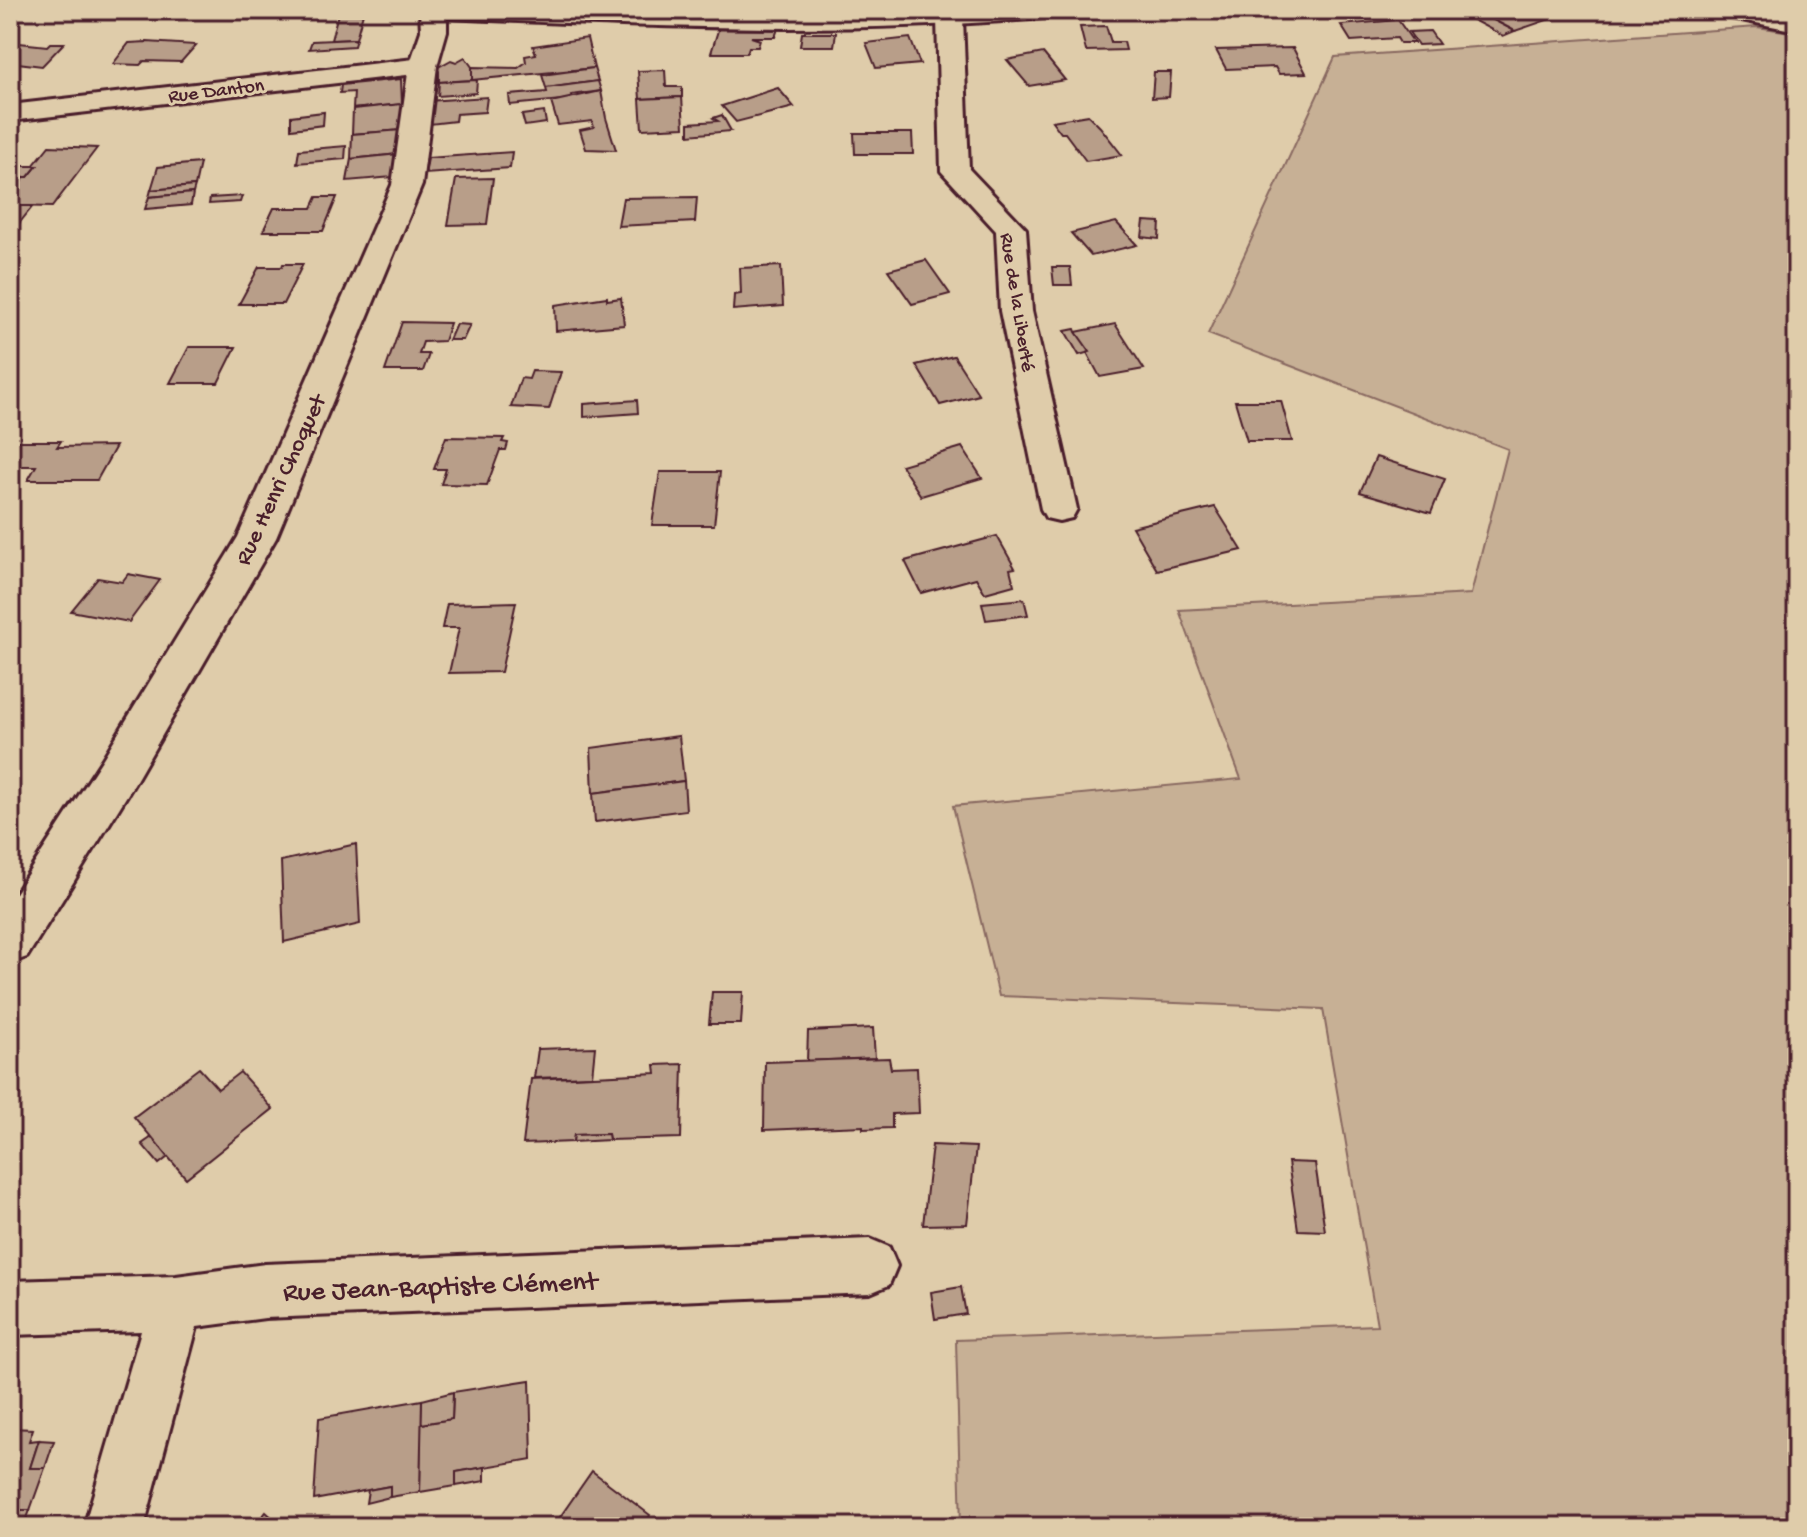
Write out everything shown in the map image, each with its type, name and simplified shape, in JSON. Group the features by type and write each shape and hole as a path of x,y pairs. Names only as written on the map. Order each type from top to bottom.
{"street":[{"name":"Rue Henri Choquet","path":"10,942 118,772 257,538 407,185 423,66 434,31 433,10"},
{"path":"441,10 672,20 950,18 1042,10"},
{"path":"1730,10 1797,23"},
{"path":"423,66 516,15"},
{"name":"Rue de la Liberté","path":"950,18 955,171 1011,229 1016,311 1059,509"},
{"name":"Rue Danton","path":"10,113 423,66"},
{"name":"Rue Jean-Baptiste Clément","path":"10,1308 176,1303 265,1291 870,1266"},
{"path":"114,1527 176,1303"}],"shaded area":[{"path":"1757,27 1797,33 1797,1527 961,1527 956,1340 1377,1325 1323,1009 999,996 953,806 1241,779 1179,610 1471,594 1508,449 1208,334 1335,57"}],"building":[{"path":"1234,10 1270,10 1275,17 1239,19"},
{"path":"1454,10 1474,10 1515,31 1503,36"},
{"path":"1510,10 1576,10 1515,31 1488,17"},
{"path":"363,13 356,39 331,40 338,14"},
{"path":"1398,20 1414,43 1400,43 1397,38 1351,41 1341,25"},
{"path":"720,24 779,26 775,37 751,37 760,40 758,47 749,47 747,53 711,53"},
{"path":"1106,26 1111,42 1124,42 1126,50 1086,51 1080,27"},
{"path":"1430,31 1439,44 1418,45 1409,32"},
{"path":"802,33 836,33 834,46 800,46"},
{"path":"587,38 594,68 472,80 472,67 518,68 526,62 525,56 536,54 533,46"},
{"path":"910,38 920,64 876,68 866,43"},
{"path":"356,39 354,46 309,49 312,41"},
{"path":"10,42 47,46 50,43 64,43 42,66 10,62"},
{"path":"129,43 196,45 181,62 113,64"},
{"path":"1293,48 1306,73 1279,74 1275,67 1226,69 1216,50"},
{"path":"1043,53 1065,80 1029,86 1007,60"},
{"path":"465,57 472,67 472,80 439,82 439,71 435,69 451,60 456,62"},
{"path":"594,68 598,81 546,88 542,75"},
{"path":"665,70 666,87 682,87 682,97 640,99 638,71"},
{"path":"1154,72 1171,72 1169,97 1152,98"},
{"path":"401,79 402,104 353,109 354,92 340,93 341,85"},
{"path":"477,80 476,93 438,96 439,82"},
{"path":"598,81 601,91 571,95 572,99 510,105 509,95 547,92 546,88"},
{"path":"778,88 794,107 736,122 722,106"},
{"path":"601,91 616,150 586,149 580,130 594,127 592,121 558,125 551,102"},
{"path":"487,97 485,112 456,114 455,121 430,124 427,101"},
{"path":"682,97 684,127 642,129 640,99"},
{"path":"402,104 402,130 352,134 353,109"},
{"path":"324,112 323,125 291,129 291,116"},
{"path":"544,112 546,123 525,126 522,115"},
{"path":"722,115 731,131 689,135 689,123 718,121 713,118"},
{"path":"1088,115 1122,155 1086,161 1052,121"},
{"path":"402,130 399,154 351,159 352,134"},
{"path":"854,133 912,133 913,154 855,154"},
{"path":"49,146 97,148 52,207 10,206 10,196 37,166 33,166"},
{"path":"346,146 345,159 297,163 299,150"},
{"path":"512,152 510,168 425,174 428,158"},
{"path":"399,154 393,177 347,181 351,159"},
{"path":"200,163 195,186 151,190 158,167"},
{"path":"22,166 37,166 28,177 13,177 11,172"},
{"path":"493,178 487,224 448,225 456,179"},
{"path":"195,186 193,193 149,197 151,190"},
{"path":"193,193 191,205 145,209 149,197"},
{"path":"242,196 240,202 209,204 210,198"},
{"path":"317,197 337,197 323,231 263,231 274,208 312,208"},
{"path":"697,197 695,222 618,226 623,198"},
{"path":"10,206 33,206 17,226 10,226"},
{"path":"1144,221 1160,222 1159,239 1142,237"},
{"path":"1116,222 1137,245 1091,256 1071,233"},
{"path":"926,260 950,294 912,304 888,270"},
{"path":"283,264 303,264 283,304 239,304 259,267 282,267"},
{"path":"781,266 783,306 733,310 734,295 741,294 740,268"},
{"path":"1052,267 1070,267 1072,285 1054,285"},
{"path":"607,297 607,300 621,298 624,325 556,331 555,305"},
{"path":"402,322 450,323 444,341 423,342 419,354 429,354 423,371 385,371"},
{"path":"456,324 470,325 463,340 449,340"},
{"path":"1115,324 1144,369 1100,377 1076,332"},
{"path":"1075,329 1090,352 1079,355 1065,331"},
{"path":"189,347 236,347 218,383 170,383"},
{"path":"954,356 979,395 940,405 916,365"},
{"path":"532,371 561,372 549,409 511,407 521,378 529,379"},
{"path":"637,400 638,413 584,417 584,404"},
{"path":"1235,401 1281,401 1292,441 1247,441"},
{"path":"446,437 504,438 502,442 508,443 506,450 500,450 487,485 441,484 446,469 434,469"},
{"path":"10,441 61,441 57,447 116,446 97,480 28,480 36,466 10,466"},
{"path":"962,447 982,478 921,496 901,465"},
{"path":"1376,457 1445,479 1431,513 1360,492"},
{"path":"660,472 720,472 714,525 652,525"},
{"path":"1215,507 1242,550 1157,570 1132,527"},
{"path":"997,536 1015,568 1010,569 1014,585 985,593 976,578 921,593 905,561"},
{"path":"128,574 160,580 129,622 71,611 98,578 122,582"},
{"path":"1024,599 1028,615 986,620 982,603"},
{"path":"516,602 501,672 449,673 459,628 442,628 447,604"},
{"path":"679,736 684,781 593,793 591,748"},
{"path":"684,781 686,810 595,822 593,793"},
{"path":"356,844 360,924 284,942 281,861"},
{"path":"712,992 743,992 741,1024 709,1024"},
{"path":"873,1028 875,1058 807,1061 808,1031"},
{"path":"595,1047 592,1076 534,1078 538,1049"},
{"path":"889,1058 891,1069 917,1068 919,1113 892,1114 892,1128 863,1129 863,1126 764,1130 765,1062"},
{"path":"683,1064 681,1138 609,1140 608,1134 574,1135 573,1142 523,1144 531,1079 656,1073 655,1065"},
{"path":"199,1068 218,1089 240,1072 273,1109 186,1178 134,1117"},
{"path":"608,1134 609,1140 573,1142 574,1135"},
{"path":"152,1137 168,1157 159,1164 142,1144"},
{"path":"932,1145 976,1147 967,1224 923,1225"},
{"path":"1288,1162 1315,1163 1325,1231 1298,1230"},
{"path":"961,1287 966,1314 935,1319 931,1292"},
{"path":"530,1380 532,1459 456,1472 456,1486 420,1492 421,1424 452,1419 453,1392"},
{"path":"453,1392 452,1419 421,1424 422,1400"},
{"path":"422,1400 420,1492 390,1497 390,1486 314,1500 319,1418"},
{"path":"10,1428 33,1429 29,1441 39,1440 30,1468 45,1468 30,1510 10,1510"},
{"path":"39,1440 54,1441 45,1468 30,1468"},
{"path":"485,1467 485,1481 456,1486 456,1472"},
{"path":"592,1471 650,1515 645,1527 553,1527"},
{"path":"390,1486 390,1497 366,1503 368,1490"},
{"path":"10,1510 30,1510 24,1527 10,1527"},
{"path":"266,1512 283,1527 254,1527"}]}
